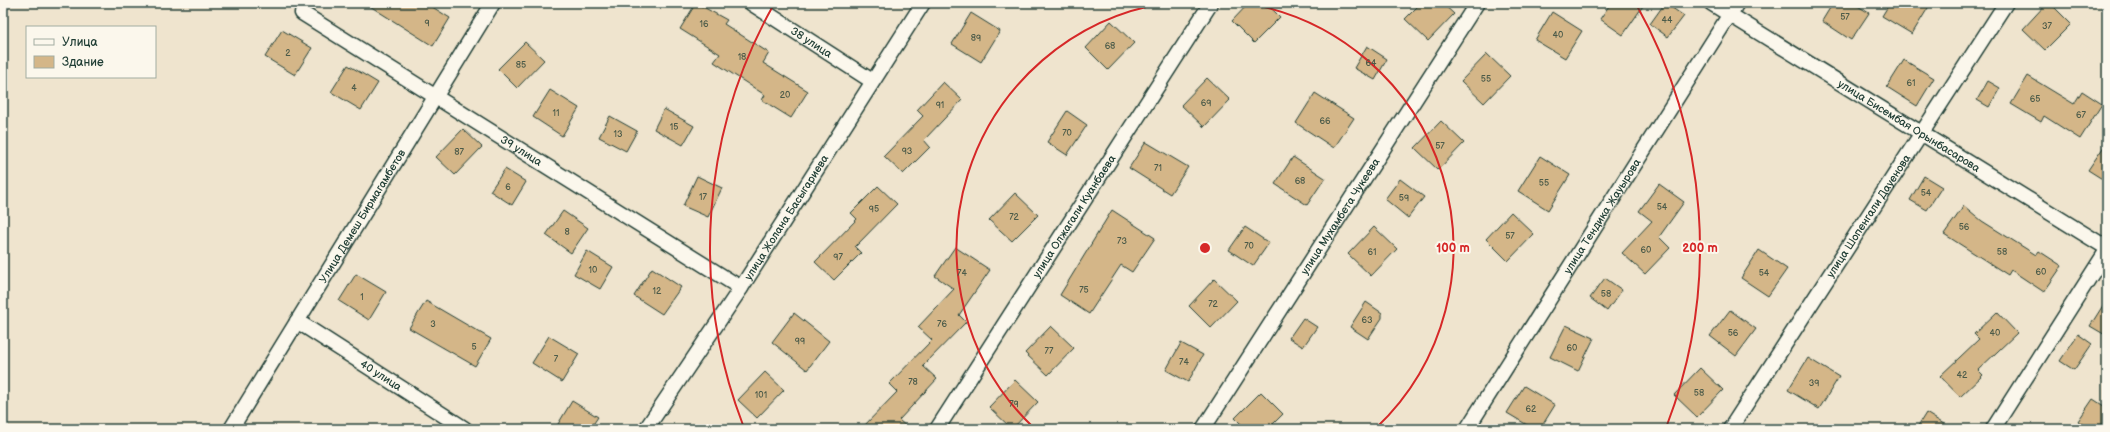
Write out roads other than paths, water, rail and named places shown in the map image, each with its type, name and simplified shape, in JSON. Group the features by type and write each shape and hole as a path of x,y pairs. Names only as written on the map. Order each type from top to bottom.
{"street":[{"name":"Улица Демеш Бирмагамбетов","path":"231,429 493,3"},
{"name":"38 улица","path":"751,3 872,82"},
{"name":"улица Жолана Басыгариева","path":"646,429 741,288 923,3"},
{"name":"улица Олжагали Куанбаева","path":"937,429 1211,3"},
{"name":"улица Мухамбета Чукеева","path":"1203,429 1477,3"},
{"name":"улица Бисембая Орынбасарова","path":"1711,3 2107,249"},
{"name":"улица Тендика Жауырова","path":"1467,429 1737,3"},
{"name":"улица Шопенгали Дауенова","path":"1730,429 2006,3"},
{"name":"39 улица","path":"302,13 741,288"},
{"path":"1993,429 2107,249"},
{"name":"40 улица","path":"298,321 465,429"}]}
